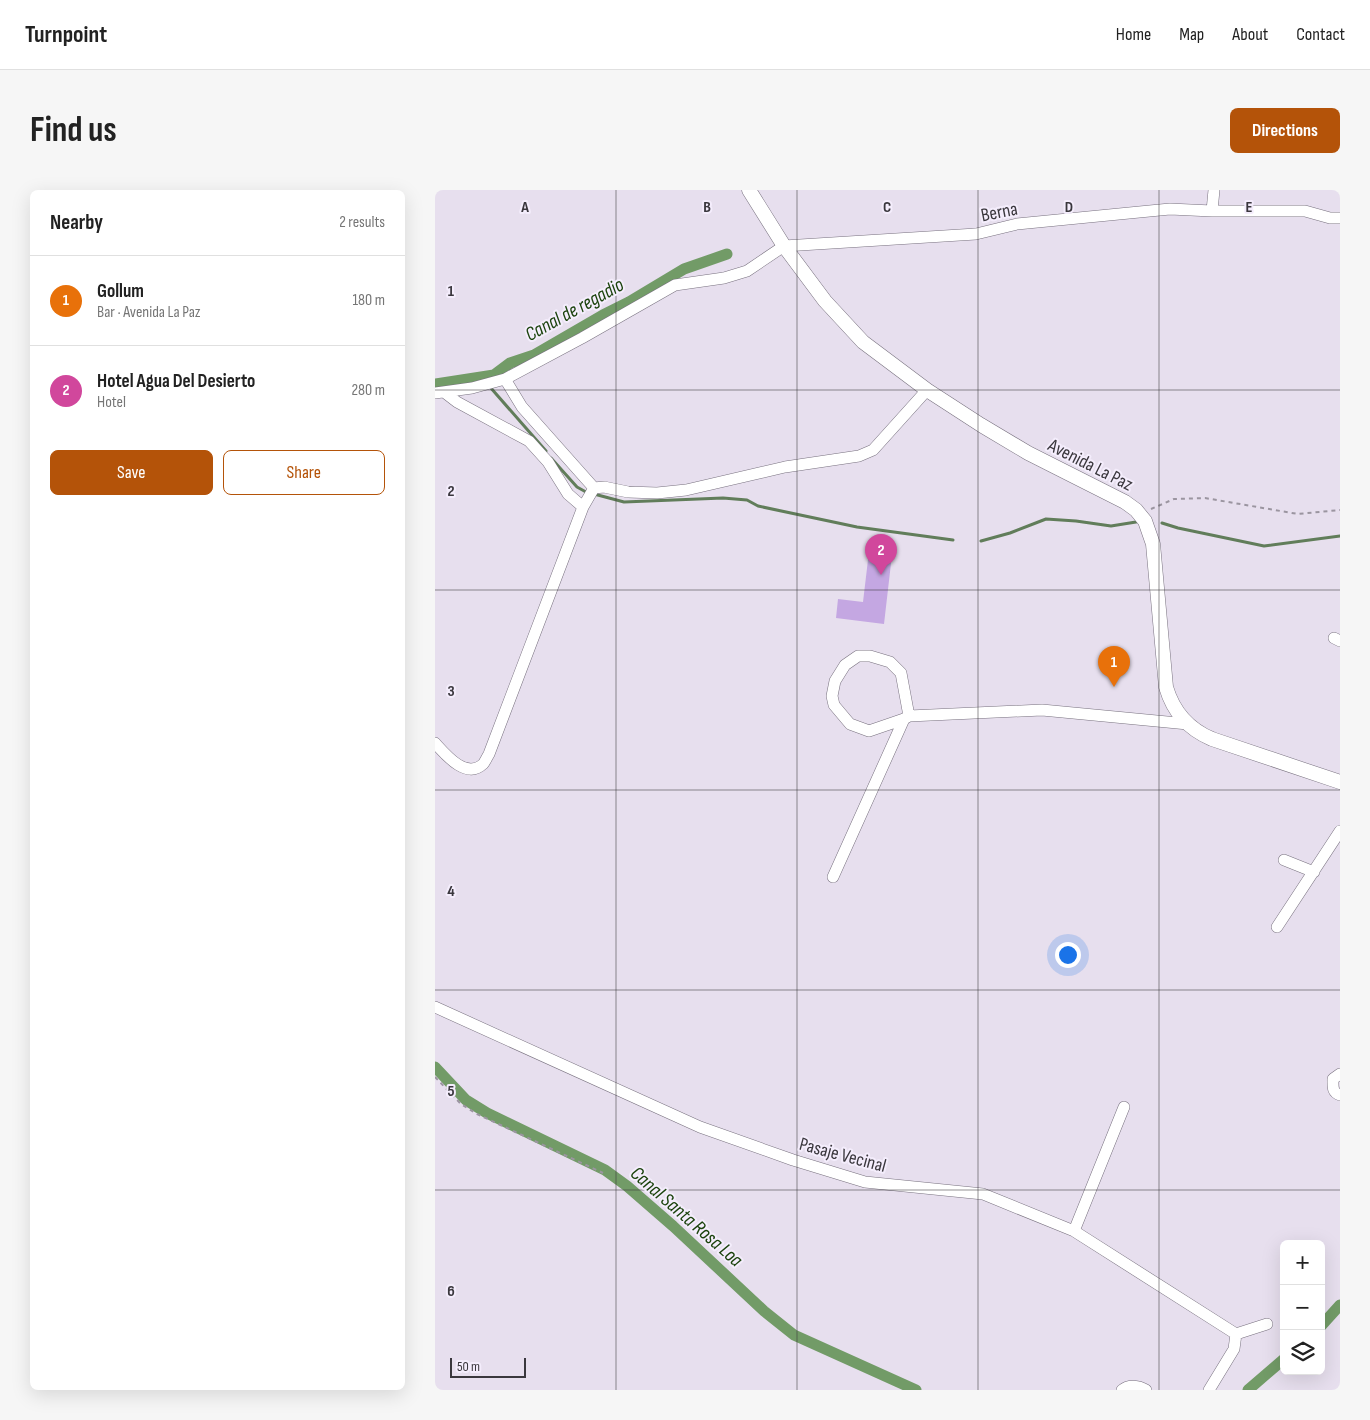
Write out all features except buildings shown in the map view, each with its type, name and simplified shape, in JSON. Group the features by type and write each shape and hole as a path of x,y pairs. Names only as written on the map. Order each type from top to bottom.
{"main road":[{"name":"Avenida La Paz","path":"749,190 784,246 825,301 863,342 927,390 1029,453 1125,502 1139,514 1149,528 1153,544 1166,687 1174,707 1188,724 1199,733 1211,739 1340,782"}],"street":[{"path":"1213,211 1214,190"},
{"name":"Berna","path":"784,246 976,234 1017,224 1170,209 1305,212 1330,218 1340,218"},
{"path":"439,392 472,388 505,379 675,285 724,278 747,272 784,246"},
{"path":"505,379 522,407 594,488"},
{"path":"594,488 604,487 628,492 657,493 686,490 785,467 859,456 873,450 927,390"},
{"path":"439,392 529,441 548,462 568,494 583,507"},
{"path":"435,743 451,761 466,768 473,769 483,764 489,754 583,507 594,488"},
{"path":"833,877 907,718 906,693 901,674 890,662 870,656 858,656 845,665 835,681 832,696 834,705 850,724 865,730 874,730 907,718 1042,710 1188,724"},
{"path":"1277,927 1340,831"},
{"path":"1284,860 1314,872"},
{"name":"Pasaje Vecinal","path":"435,1007 700,1127 793,1160 865,1182 983,1194 1074,1231 1236,1334"},
{"path":"1340,1074 1333,1079 1333,1088 1340,1095"},
{"path":"1074,1231 1124,1107"},
{"path":"1209,1390 1234,1349 1236,1334 1267,1324"},
{"path":"1122,1390 1138,1386 1146,1390"}],"path":[{"path":"1139,514 1175,499 1205,498 1298,514 1340,510"},
{"path":"435,1077 461,1104 477,1114 603,1173"}],"waterway":[{"name":"Canal de regadio","path":"435,384 494,375 510,363 534,355 684,269 727,254"},
{"path":"490,387 546,451"},
{"path":"551,458 577,487 586,492"},
{"path":"594,494 624,502 723,498 747,500 758,506 857,527 953,540"},
{"path":"981,541 1010,533 1046,519 1111,526 1136,522"},
{"path":"1162,523 1264,546 1340,536"},
{"name":"Canal Santa Rosa Loa","path":"435,1067 466,1100 487,1113 605,1170 627,1186 764,1311 794,1335 916,1390"},
{"name":"Canal de regadio","path":"1325,1322 1340,1305"},
{"name":"Canal de regadio","path":"1248,1390 1280,1362"}],"place":[{"name":"Hotel Agua Del Desierto","path":"881,575"},
{"name":"Gollum","path":"1114,687"}]}
